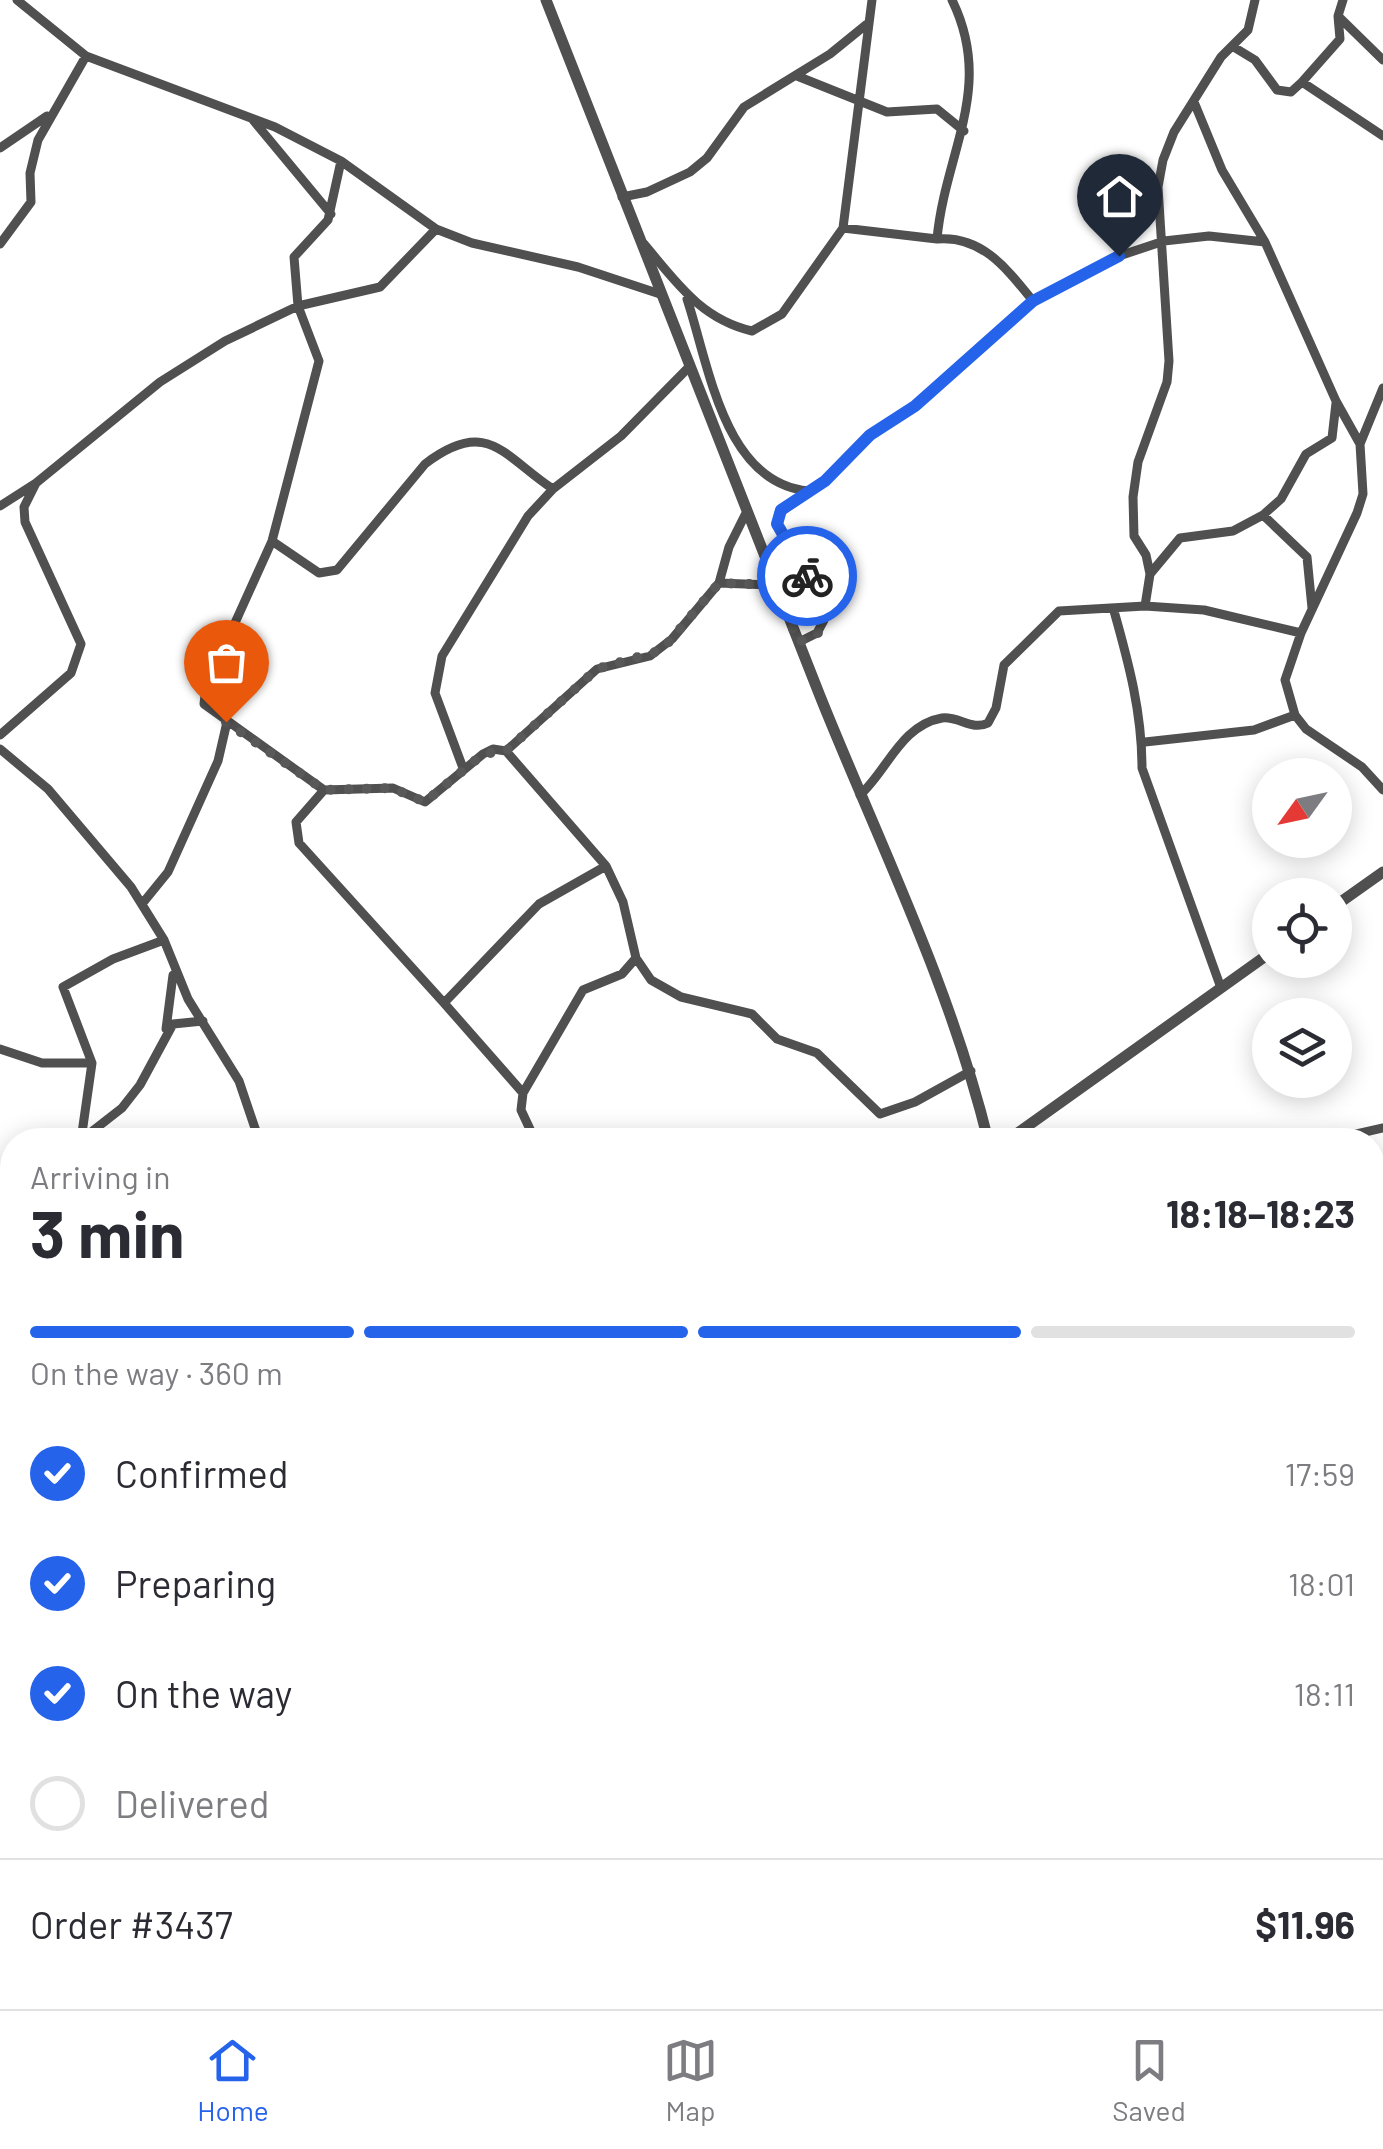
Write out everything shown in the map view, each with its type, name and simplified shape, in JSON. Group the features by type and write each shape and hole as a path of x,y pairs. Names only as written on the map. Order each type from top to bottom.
{"street":[{"path":"18,0 86,56 252,118 302,141 341,161 436,229 472,243 578,267 660,294"},
{"path":"546,0 745,514 928,952 971,1071 985,1128"},
{"path":"638,238 684,292 718,321 752,330 782,314 843,228 872,0"},
{"path":"937,239 940,205 964,131 972,70 966,36 952,0"},
{"path":"1145,606 1150,574 1146,555 1134,536 1133,497 1138,462 1168,375 1170,314 1160,174 1167,146 1232,46 1248,30 1255,0"},
{"path":"1232,46 1254,60 1277,90 1291,92 1340,38 1338,16 1343,0"},
{"path":"1338,16 1383,60"},
{"path":"622,196 646,192 690,172 707,158 744,107 797,76 868,24"},
{"path":"0,244 31,202 30,173 38,140 86,56"},
{"path":"797,76 859,104 901,114 937,109 964,131"},
{"path":"1302,82 1383,136"},
{"path":"1194,102 1222,170 1265,242 1336,401 1360,444 1363,494 1335,568 1300,634 1285,680 1295,715 1319,741 1362,767 1383,790"},
{"path":"0,148 51,113"},
{"path":"252,118 331,214"},
{"path":"286,161 302,141"},
{"path":"341,161 331,214 294,258 298,306 319,362 272,541 204,693 206,708 324,790 392,788 425,802 463,768 492,749 506,751 606,866 623,902 636,958 661,987 681,998 752,1014 777,1039 817,1053 880,1114 915,1102 971,1071"},
{"path":"843,228 974,243 1005,266 1033,301"},
{"path":"0,506 36,482 160,382 225,341 298,306 380,287 436,229"},
{"path":"799,642 818,633 824,620 809,579 777,520 781,510 810,491 870,435 915,406 1033,301 1119,256 1164,241 1210,236 1265,242"},
{"path":"684,292 708,368 744,454 770,482 784,489 810,491"},
{"path":"463,768 434,693 442,656 528,516 553,489 621,436 689,367"},
{"path":"1360,444 1383,388"},
{"path":"1150,574 1180,538 1233,531 1263,515 1282,499 1306,454 1332,438 1336,401"},
{"path":"272,541 320,573 337,570 425,464 442,453 482,441 500,446 553,489"},
{"path":"0,735 64,681 81,644 25,522 24,507 36,482"},
{"path":"506,751 597,669 662,650 719,583 729,547 745,514"},
{"path":"1263,515 1307,557 1312,610"},
{"path":"719,583 774,585"},
{"path":"860,795 879,778 901,743 922,726 946,717 974,726 988,722 996,708 1004,665 1060,611 1114,611 1145,606 1204,610 1300,634"},
{"path":"1114,611 1145,742 1142,768 1221,988"},
{"path":"1145,742 1254,730 1295,715"},
{"path":"142,904 168,872 218,760 226,722"},
{"path":"0,749 48,789 142,904 164,940 174,972 239,1081 255,1128"},
{"path":"324,790 296,822 299,842 522,1093"},
{"path":"444,1003 540,904 606,866"},
{"path":"1352,894 1383,872"},
{"path":"83,1128 92,1063 64,987 113,959 164,940"},
{"path":"530,1128 522,1110 522,1093 583,990 622,974 636,958"},
{"path":"1025,1128 1252,966"},
{"path":"96,1128 122,1108 140,1085 166,1031 174,972"},
{"path":"166,1031 182,1021 203,1020"},
{"path":"0,1049 42,1063 92,1063"}],"way so far":[{"path":"226,722 324,790 365,785 392,788 425,802 483,754 492,749 506,751 597,669 609,662 634,660 662,650 719,583 774,585 799,642 818,633 824,620 807,576"}],"route":[{"path":"807,576 777,524 781,510 825,481 870,435 915,406 1033,301 1119,256"}]}
